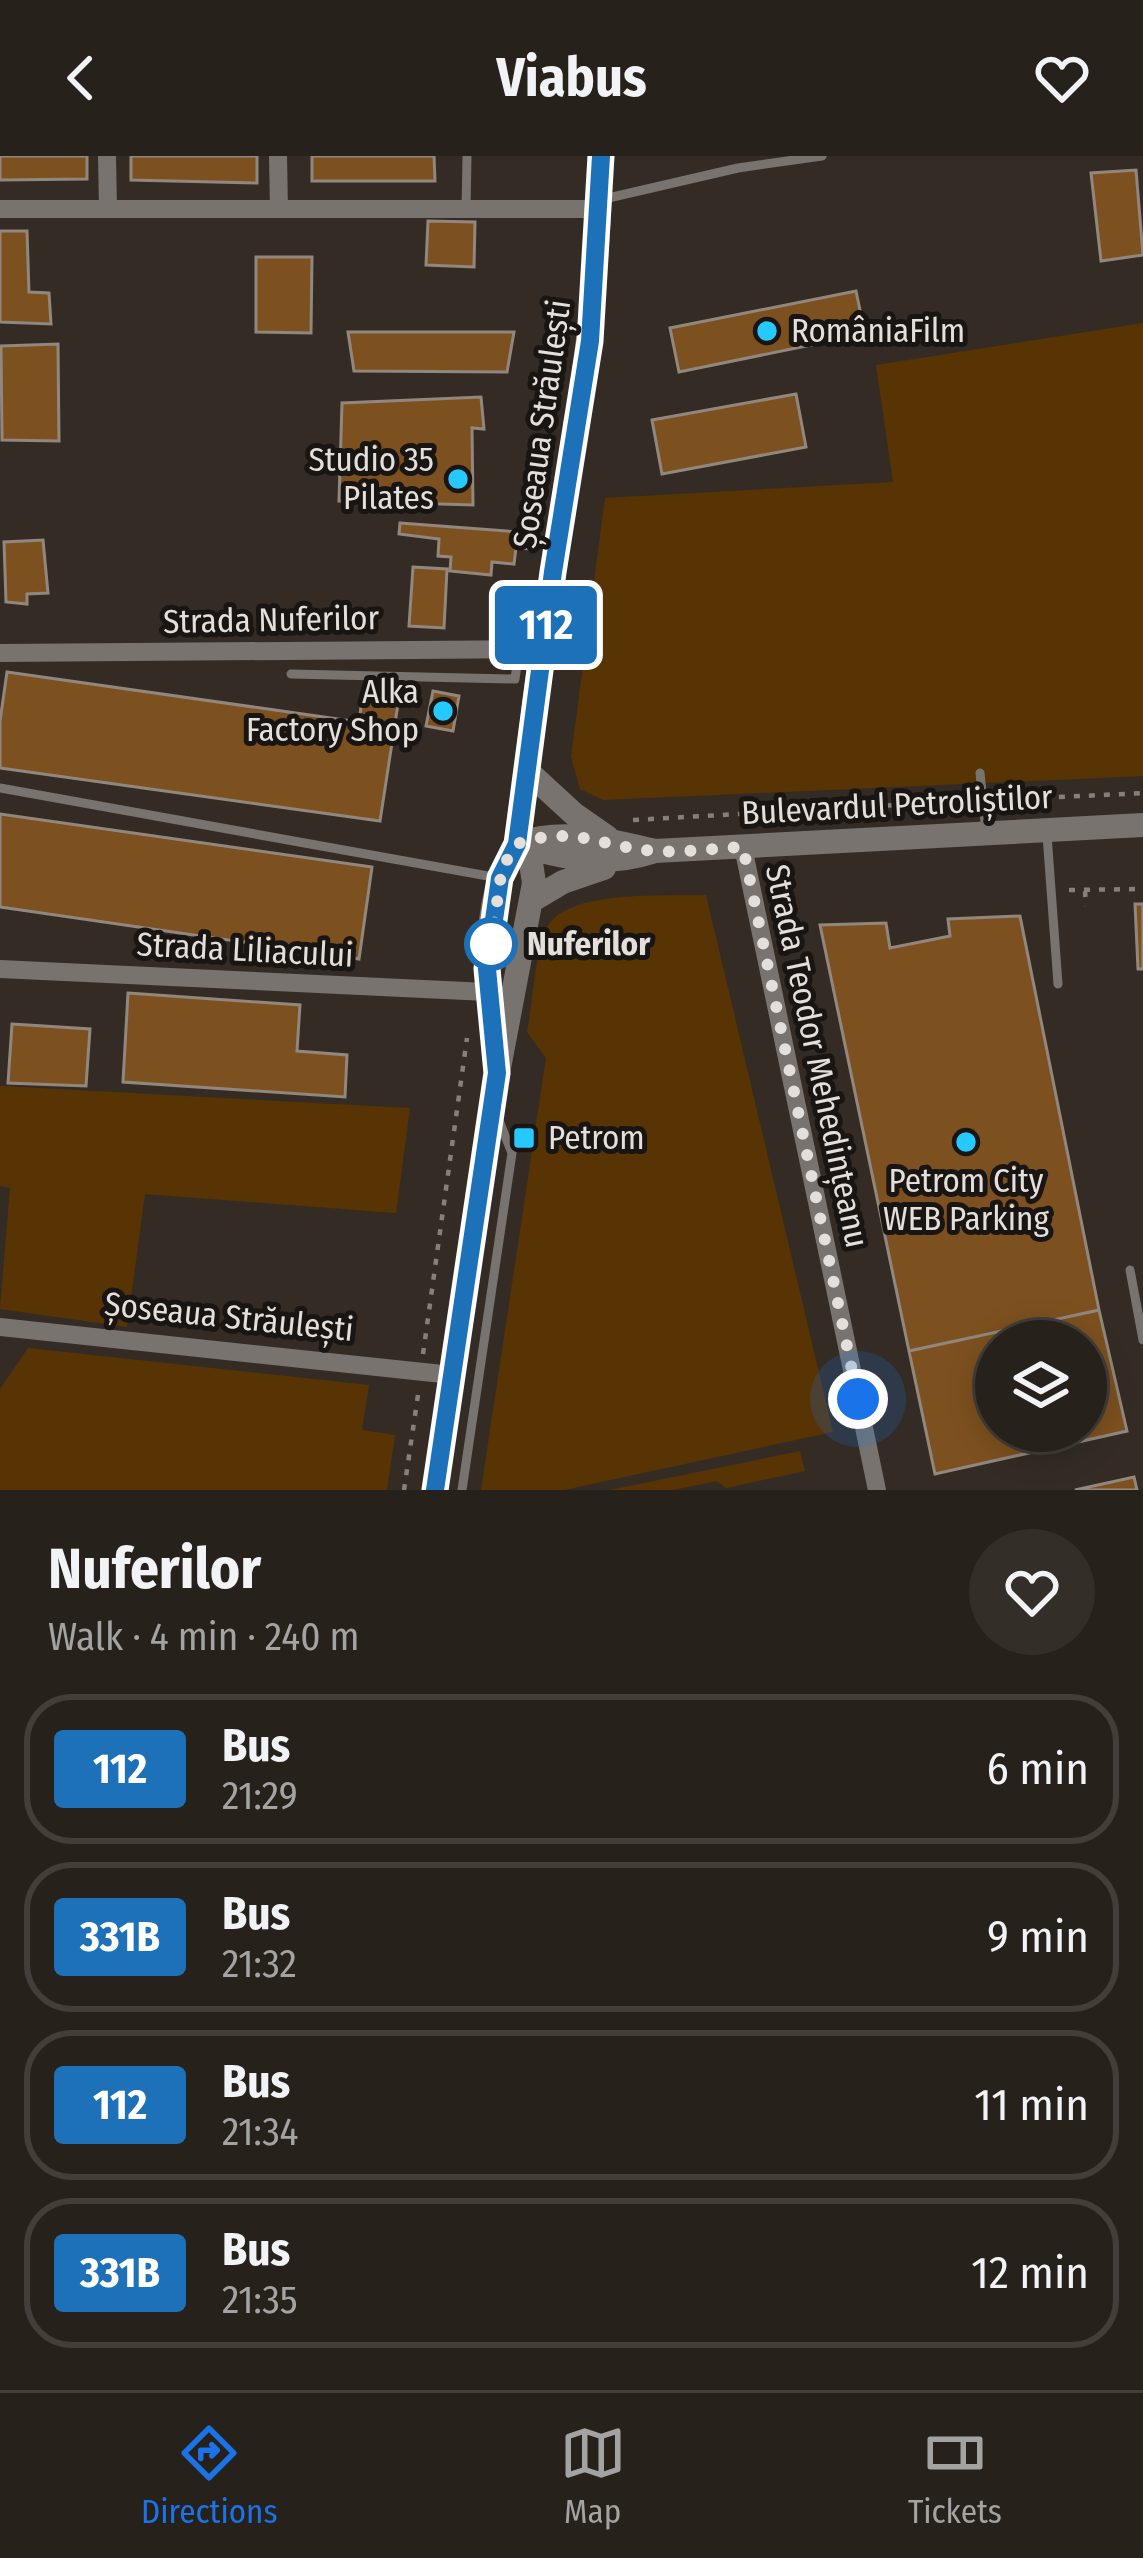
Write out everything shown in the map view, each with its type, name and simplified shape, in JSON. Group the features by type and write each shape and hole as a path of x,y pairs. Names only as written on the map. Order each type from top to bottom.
{"street":[{"path":"107,156 107,209"},
{"path":"278,156 279,209"},
{"name":"Șoseaua Străulești","path":"497,1073 487,992 500,878 517,844 526,770 531,648 583,403 601,156"},
{"path":"0,209 466,209 600,204"},
{"name":"Strada Nuferilor","path":"0,653 531,648"},
{"path":"526,770 574,814 622,841 531,901"},
{"name":"Bulevardul Petroliștilor","path":"517,844 584,861 622,841 655,851 1143,825"},
{"name":"Șoseaua Străulești","path":"435,1490 497,1073 531,901 531,862 517,844"},
{"name":"Strada Teodor Mehedințeanu","path":"743,847 877,1490"},
{"name":"Strada Liliacului","path":"0,969 487,992"},
{"name":"Șoseaua Străulești","path":"0,1327 452,1375"}],"lane":[{"path":"466,156 466,209"},
{"path":"600,204 738,168 822,156"},
{"path":"291,674 515,679 531,648"},
{"path":"980,773 986,832"},
{"path":"0,788 500,878"},
{"path":"1046,830 1058,984"},
{"path":"462,1490 512,1153 492,1105"},
{"path":"1130,1270 1143,1340"}],"path":[{"path":"622,841 983,800 1143,793"},
{"path":"1069,892 1143,889"},
{"path":"1085,891 1086,906"},
{"path":"404,1490 467,1039"}],"shaded area":[{"path":"1143,323 1143,776 603,800 580,789 571,757 605,498 893,482 876,365"},
{"path":"706,895 833,1432 564,1490 481,1490 546,1058 527,1032 546,929 557,916 595,901"},
{"path":"0,1086 410,1108 396,1213 145,1194 127,1327 0,1309 10,1188 0,1186"},
{"path":"28,1348 369,1385 362,1430 395,1435 387,1490 0,1490 0,1389"},
{"path":"800,1451 805,1471 726,1488 717,1481 673,1490 610,1490"}],"building":[{"path":"0,156 87,156 87,179 0,180"},
{"path":"131,156 257,156 257,183 131,180"},
{"path":"312,156 434,156 435,181 312,181"},
{"path":"1136,170 1143,255 1101,261 1091,173"},
{"path":"428,221 475,222 474,267 426,265"},
{"path":"0,231 27,231 29,292 49,293 51,324 0,322"},
{"path":"256,257 312,257 311,333 256,332"},
{"name":"RomâniaFilm","path":"856,291 865,334 679,372 670,328"},
{"path":"348,332 514,332 507,372 354,371"},
{"path":"58,344 59,441 2,440 1,346"},
{"path":"796,394 806,447 662,474 652,420"},
{"path":"481,397 484,429 472,428 473,505 339,501 342,403"},
{"path":"400,523 532,533 531,549 516,548 514,564 492,562 491,575 450,571 451,557 438,556 439,539 399,534"},
{"path":"43,540 48,593 27,594 27,604 6,602 4,542"},
{"path":"413,567 447,569 444,628 409,626"},
{"path":"7,672 359,722 362,699 398,704 380,821 0,768"},
{"name":"Alka Factory Shop","path":"433,691 459,696 453,731 426,726"},
{"path":"0,814 372,867 359,959 0,907"},
{"path":"1135,904 1143,904 1143,969 1138,969"},
{"name":"Petrom City WEB Parking","path":"1020,916 1099,1310 1053,1320 975,1320 975,1337 909,1351 820,925 886,923 890,948 950,936 948,919"},
{"path":"128,993 300,1005 297,1051 347,1055 345,1097 123,1082"},
{"path":"12,1024 90,1029 86,1086 8,1083"},
{"path":"1099,1310 1101,1320 1053,1320"},
{"path":"975,1337 975,1452 1033,1452 935,1474 909,1351"},
{"path":"1107,1345 1127,1431 1107,1435"},
{"path":"1134,1477 1137,1490 1075,1490"}],"bus line":[{"name":"112","path":"435,1490 497,1073 487,969 502,868 517,844 553,572 583,403 596,279 601,156"}],"place":[{"name":"RomâniaFilm","path":"767,331"},
{"name":"Studio 35 Pilates","path":"458,479"},
{"name":"Alka Factory Shop","path":"443,711"},
{"name":"Nuferilor","path":"491,944"},
{"name":"Petrom","path":"524,1138"},
{"name":"Petrom City WEB Parking","path":"966,1142"}],"route":[{"path":"491,944 502,868 517,844 544,834 563,834 655,851 743,847 858,1399"}]}
